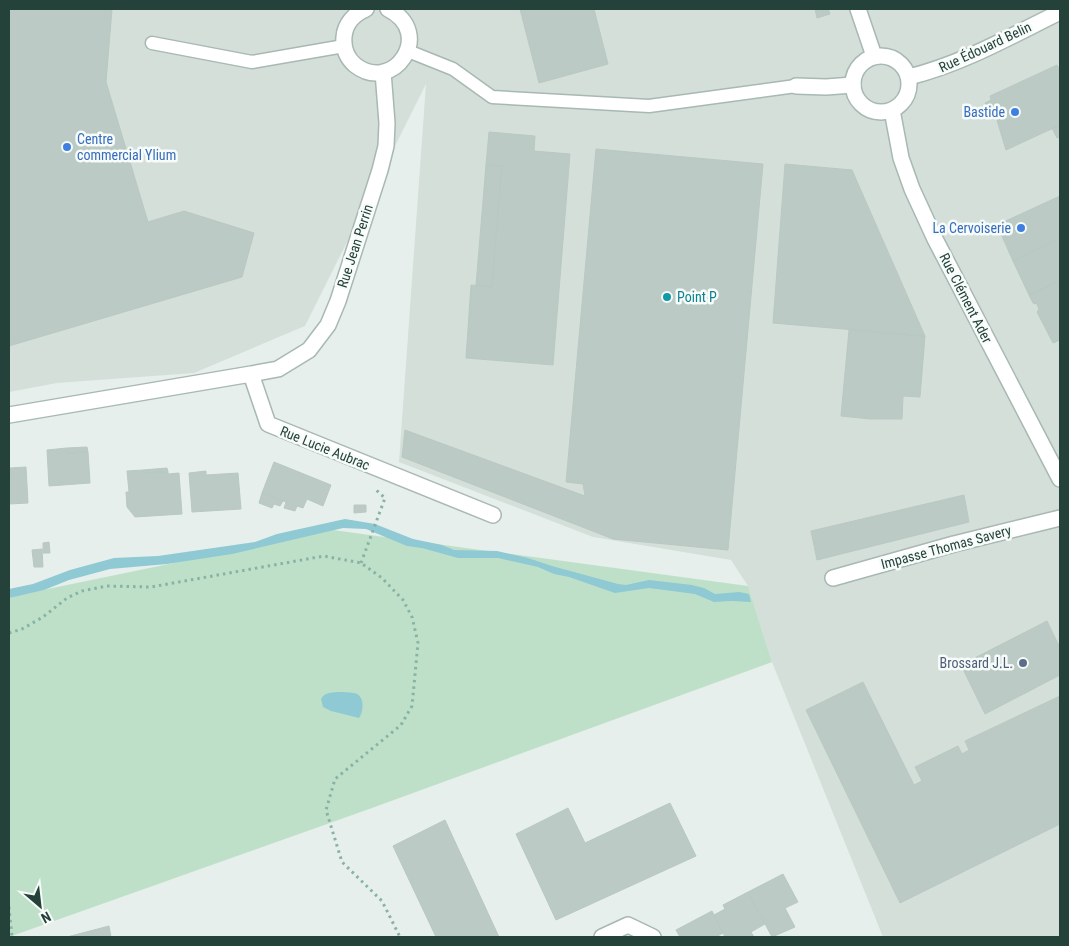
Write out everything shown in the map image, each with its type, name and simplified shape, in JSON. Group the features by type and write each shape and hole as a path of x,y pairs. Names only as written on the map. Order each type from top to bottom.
{"street":[{"path":"858,9 874,56"},
{"path":"362,10 352,18 347,26 344,46 354,64 367,71 383,72 394,68 402,61 408,51 410,40 408,30 404,20 395,10"},
{"name":"Rue Édouard Belin","path":"909,77 927,73 959,61 1060,12"},
{"path":"881,55 896,60 902,64 909,77 908,93 899,106 892,110 874,112 859,102 854,94 854,76 858,67 865,60 874,56 881,55"},
{"name":"Rue Jean Perrin","path":"251,374 278,369 309,350 328,325 338,301 386,146 387,123 383,72"},
{"path":"796,86 826,87 853,85"},
{"name":"Rue Clément Ader","path":"892,110 901,158 935,239 1060,479"},
{"path":"9,415 251,374"},
{"name":"Rue Lucie Aubrac","path":"251,374 268,424 493,515"},
{"name":"Impasse Thomas Savery","path":"833,578 954,544 1060,518"},
{"path":"602,937 628,925 652,937"}],"lane":[{"path":"152,43 252,62 344,46"},
{"path":"408,51 453,69 492,97 649,106 796,86"}],"path":[{"path":"361,563 378,517"},
{"path":"9,633 22,629 43,617 67,598 82,591 107,586 151,587 324,556 361,563 382,578 403,600 412,617 418,643 412,706 401,725 335,779 326,810 342,862 382,901 400,937"},
{"path":"9,908 12,937"}],"shaded area":[{"path":"9,9 1060,9 1060,937 883,937 772,662 748,586 731,560 593,537 399,462 426,84 305,326 194,373 57,383 9,392"}],"green space":[{"path":"333,530 748,586 772,662 372,808 9,937 9,597"}],"water":[{"path":"345,519 375,524 413,539 442,545 454,550 497,551 618,584 626,585 649,580 692,585 704,588 715,594 739,592 749,594 751,602 714,602 695,594 649,588 615,593 569,577 554,574 538,567 498,558 458,558 407,546 366,529 343,528 232,554 167,564 110,569 69,580 44,590 9,598 9,589 33,584 70,570 114,558 158,556 255,542 277,534"},
{"path":"338,692 358,694 362,700 363,708 359,718 323,707 321,699 324,695"}],"building":[{"name":"Centre commercial Ylium","path":"9,9 112,9 106,82 148,222 184,211 254,233 242,277 9,346"},
{"path":"520,9 594,9 608,64 539,83"},
{"path":"815,9 828,9 830,14 817,18"},
{"path":"1057,65 1060,71 1060,125 1006,150 996,117 993,118 985,103 991,100 990,96"},
{"path":"1060,125 1060,137 1057,138 1052,128"},
{"path":"489,132 535,136 534,151 570,154 553,365 466,358 471,285 492,287 502,166 486,165"},
{"name":"Point P","path":"596,149 763,164 728,550 613,539 402,457 405,430 585,496 583,484 566,482"},
{"path":"785,164 852,170 925,336 773,323"},
{"path":"486,165 502,166 492,287 476,285"},
{"path":"1060,196 1060,238 1013,261 997,225"},
{"path":"1060,238 1060,281 1029,295 1013,261"},
{"path":"1060,281 1060,340 1053,343 1037,312 1039,309 1037,304 1033,303 1029,295"},
{"path":"849,330 925,336 920,397 903,396 902,419 870,419 841,416"},
{"path":"87,447 88,452 67,453 67,448"},
{"path":"67,448 67,453 88,452 90,483 49,486 47,450"},
{"path":"274,462 331,485 323,506 307,499 303,508 297,506 295,511 284,508 286,502 262,493"},
{"path":"26,467 28,503 9,504 10,468"},
{"path":"167,468 168,472 143,473 143,470"},
{"path":"143,470 143,473 179,473 182,514 135,517 127,507 126,492 129,492 127,471"},
{"path":"206,471 206,475 238,473 241,509 192,512 189,473"},
{"path":"262,493 283,501 280,506 274,504 272,508 259,503"},
{"path":"964,495 969,522 817,560 811,531"},
{"path":"354,505 366,505 366,512 354,513"},
{"path":"49,542 50,553 43,553 43,543"},
{"path":"42,549 43,567 34,567 32,550"},
{"path":"1047,621 1060,648 1060,675 985,714 961,665"},
{"path":"863,682 914,785 922,781 915,767 958,746 962,754 969,750 965,741 1060,696 1060,824 900,903 806,710"},
{"path":"670,803 696,856 556,920 516,834 568,808 585,843"},
{"path":"445,820 499,937 436,937 393,846"},
{"path":"783,874 798,902 785,908 795,927 772,937 748,892"},
{"path":"748,892 765,924 751,932 754,937 725,937 714,915 725,909 723,905"},
{"path":"712,911 723,933 716,937 680,937 676,930"},
{"path":"109,926 111,937 67,937"}],"place":[{"name":"Bastide","path":"1015,112"},
{"name":"Centre commercial Ylium","path":"67,147"},
{"name":"La Cervoiserie","path":"1021,228"},
{"name":"Point P","path":"667,297"},
{"name":"Brossard J.L.","path":"1023,663"}]}
